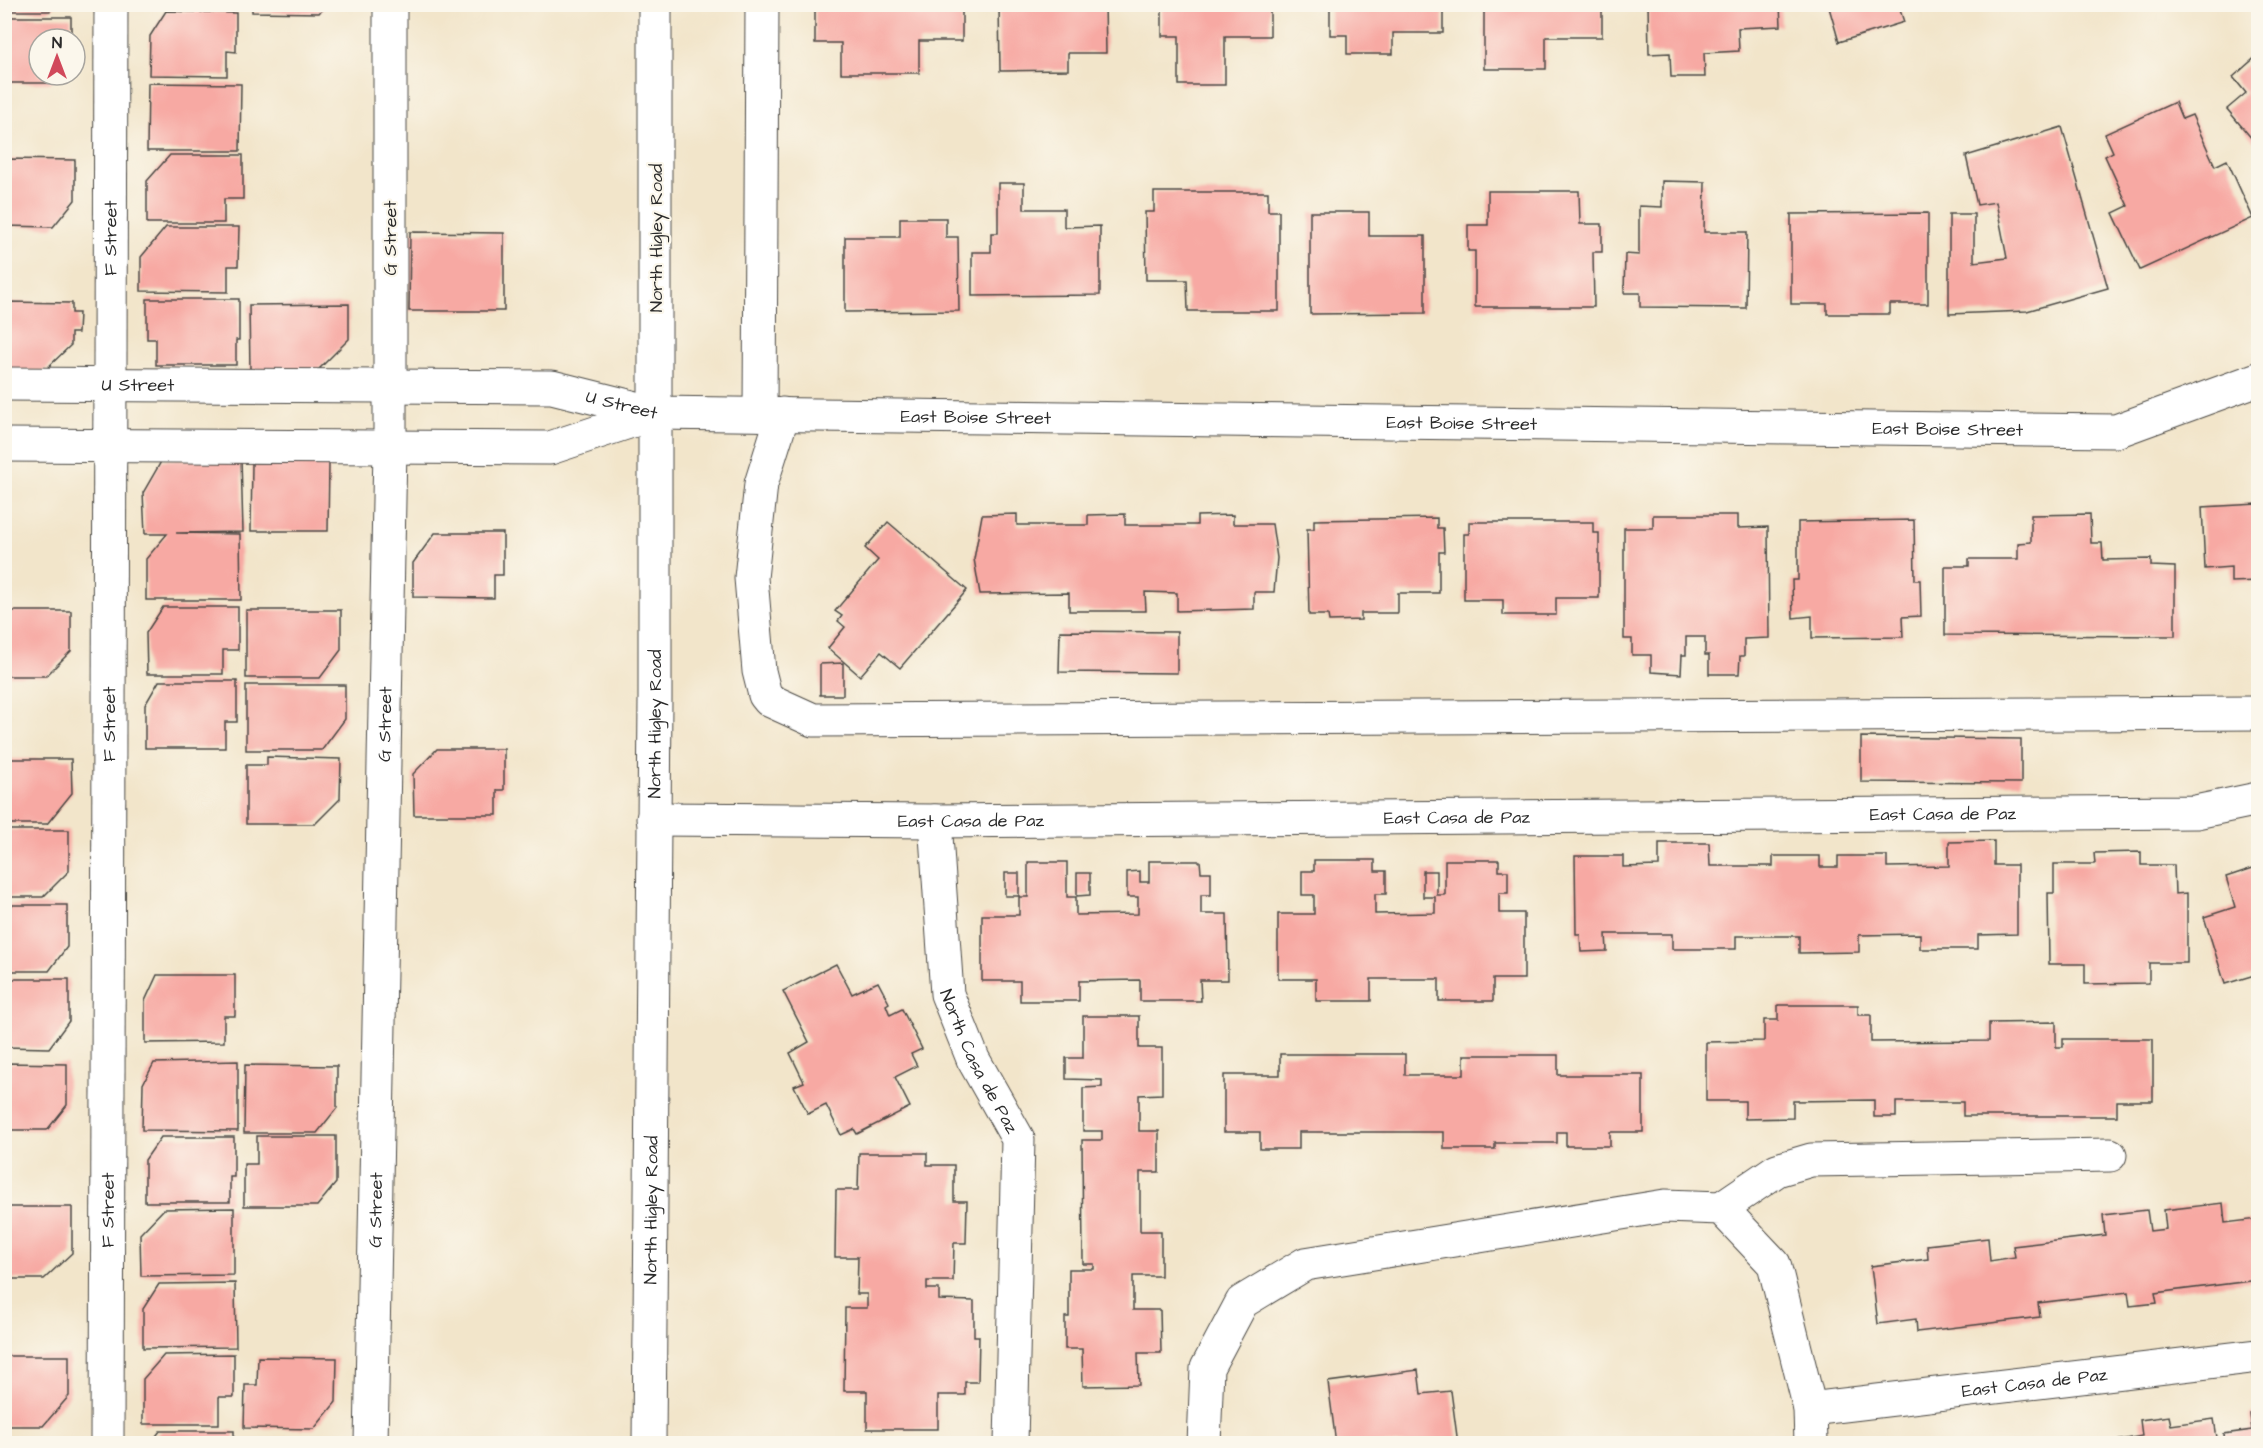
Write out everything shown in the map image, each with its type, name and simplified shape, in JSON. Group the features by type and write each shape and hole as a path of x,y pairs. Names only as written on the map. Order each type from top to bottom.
{"street":[{"name":"F Street","path":"107,1443 111,4"},
{"name":"G Street","path":"371,1443 390,447 390,4"},
{"name":"North Higley Road","path":"649,1443 656,413 656,4"},
{"path":"762,4 772,414 761,484 751,578 759,670 765,695 770,700 813,720 2259,713"},
{"name":"East Boise Street","path":"656,413 2116,431 2259,379"},
{"name":"U Street","path":"4,384 552,387 656,413"},
{"name":"U Street","path":"4,445 550,448 656,413"},
{"name":"East Casa de Paz","path":"653,819 935,821 2196,812 2259,799"},
{"name":"North Casa de Paz","path":"935,821 947,994 973,1059 1018,1139 1011,1443"},
{"path":"1204,1443 1208,1368 1242,1302 1305,1264 1665,1206 1721,1208 1777,1170 1810,1160 2110,1155"},
{"path":"1721,1208 1774,1264 1810,1409 1811,1443"},
{"name":"East Casa de Paz","path":"1810,1409 2259,1356"}],"building":[{"path":"4,4 56,4 50,11 4,11"},
{"path":"252,4 327,4 319,13 252,12"},
{"path":"815,4 962,4 962,41 919,41 919,73 841,73 841,43 815,43"},
{"path":"999,4 1105,4 1106,53 1068,53 1068,70 1000,71"},
{"path":"1162,4 1270,4 1270,36 1225,36 1225,85 1179,85 1179,36 1162,36"},
{"path":"1330,4 1443,4 1443,33 1393,33 1393,54 1347,54 1347,35 1330,35"},
{"path":"1484,4 1602,4 1602,37 1546,37 1546,69 1484,69"},
{"path":"1648,4 1780,4 1781,26 1738,28 1739,51 1704,53 1705,77 1671,77 1670,53 1649,54"},
{"path":"1828,4 1898,4 1904,22 1839,42"},
{"path":"166,11 236,13 236,52 227,51 227,76 149,75 150,36"},
{"path":"4,17 71,17 71,27 27,27 27,83 4,83"},
{"path":"2258,55 2258,146 2227,109 2246,93 2233,77"},
{"path":"148,83 241,84 240,151 147,151"},
{"path":"2175,102 2182,119 2192,115 2215,166 2227,160 2253,218 2140,270 2113,213 2128,206 2105,156 2113,152 2105,134"},
{"path":"2062,127 2108,288 2027,311 1949,314 1949,214 1974,214 1974,262 2007,258 1996,202 1977,205 1966,156"},
{"path":"170,155 243,155 243,199 224,199 224,223 147,223 147,181"},
{"path":"4,159 75,160 75,200 53,227 4,226"},
{"path":"1662,181 1705,182 1704,232 1747,232 1746,308 1640,307 1640,293 1624,293 1625,254 1639,255 1639,206 1662,207"},
{"path":"998,183 1024,183 1024,209 1064,209 1064,227 1100,226 1100,295 972,296 972,252 991,252 991,233 998,233"},
{"path":"1488,191 1579,191 1580,224 1602,224 1602,252 1593,252 1594,307 1475,307 1475,251 1468,251 1468,225 1488,225"},
{"path":"1154,192 1268,192 1268,211 1279,211 1279,311 1188,311 1187,280 1146,280 1145,212 1154,212"},
{"path":"1310,212 1369,212 1369,236 1425,236 1425,313 1310,314"},
{"path":"1928,213 1928,304 1890,304 1890,314 1827,314 1827,304 1791,304 1791,214"},
{"path":"900,218 946,218 946,237 958,237 959,311 845,312 845,237 900,237"},
{"path":"166,227 239,227 238,266 228,266 228,292 141,291 141,257"},
{"path":"410,232 504,233 504,311 409,311"},
{"path":"147,299 239,299 239,340 236,340 236,365 156,365 156,339 147,339"},
{"path":"4,302 72,303 72,313 79,313 78,333 71,333 71,345 44,371 4,371"},
{"path":"349,304 349,339 318,370 250,370 249,305"},
{"path":"241,458 243,532 176,533 240,534 241,600 146,600 146,559 167,534 145,534 143,493 162,460"},
{"path":"252,463 329,463 328,531 251,531"},
{"path":"2258,504 2258,581 2231,582 2231,567 2205,569 2202,507"},
{"path":"1017,514 1017,525 1088,525 1088,515 1125,514 1125,525 1197,525 1197,516 1233,515 1233,524 1272,524 1277,558 1274,592 1254,592 1254,609 1177,611 1177,593 1145,592 1146,611 1069,611 1069,593 980,594 974,559 982,515"},
{"path":"2090,514 2091,543 2102,543 2103,560 2151,559 2151,566 2175,567 2175,636 1945,635 1945,566 1969,566 1969,559 2018,559 2018,543 2031,542 2031,515"},
{"path":"1653,515 1738,515 1738,528 1768,527 1769,638 1744,639 1744,656 1740,656 1739,674 1709,674 1709,655 1705,655 1705,637 1686,637 1686,655 1682,655 1681,674 1651,672 1651,655 1632,655 1632,639 1624,639 1624,528 1653,528"},
{"path":"1437,518 1437,528 1443,528 1444,552 1439,552 1439,593 1398,593 1398,613 1361,613 1361,620 1329,621 1328,615 1309,615 1307,529 1314,529 1314,520"},
{"path":"1914,520 1915,580 1920,580 1921,616 1902,617 1903,637 1812,638 1812,616 1793,618 1792,580 1798,580 1798,522"},
{"path":"888,522 967,590 900,668 881,652 860,676 828,648 845,627 838,621 842,616 835,611 878,560 865,548"},
{"path":"1469,522 1593,522 1593,533 1599,533 1599,598 1556,598 1556,615 1503,615 1503,600 1464,600 1464,534 1469,534"},
{"path":"435,533 503,533 503,575 494,575 494,598 413,597 413,563"},
{"path":"163,607 238,607 238,650 223,650 223,674 147,674 146,633"},
{"path":"246,610 341,610 341,650 320,678 246,678"},
{"path":"4,611 71,611 71,651 46,676 4,676"},
{"path":"1060,631 1177,632 1177,673 1059,672"},
{"path":"843,663 843,695 820,695 820,664"},
{"path":"159,681 237,681 237,722 225,722 225,748 145,748 145,705"},
{"path":"246,685 345,685 345,719 322,750 246,750"},
{"path":"1861,737 2021,739 2021,783 1861,782"},
{"path":"437,749 504,749 504,790 497,790 497,815 414,815 413,774"},
{"path":"267,757 341,759 340,799 315,824 246,824 246,765 267,765"},
{"path":"4,759 71,759 72,793 47,824 4,824"},
{"path":"4,830 69,830 69,871 43,897 4,897"},
{"path":"1994,841 1994,865 2017,865 2017,934 1978,935 1978,949 1920,949 1920,934 1859,935 1859,952 1799,953 1799,936 1736,936 1736,949 1672,949 1672,934 1606,934 1607,951 1581,952 1580,934 1576,934 1575,856 1623,856 1623,867 1659,866 1659,843 1709,843 1710,866 1773,866 1773,856 1820,856 1820,867 1838,867 1838,856 1887,856 1887,867 1949,866 1949,842"},
{"path":"2141,852 2141,865 2174,865 2175,894 2187,893 2187,963 2149,963 2149,983 2085,984 2085,964 2049,964 2048,893 2054,893 2054,864 2095,864 2094,853"},
{"path":"2258,856 2258,974 2225,984 2204,917 2235,907 2226,877 2256,867 2253,857"},
{"path":"1314,860 1375,860 1375,871 1386,871 1386,894 1375,894 1375,914 1435,913 1435,897 1423,897 1423,871 1437,871 1437,895 1445,895 1445,860 1499,860 1499,871 1508,871 1508,893 1499,893 1499,913 1524,913 1524,979 1493,979 1493,1001 1439,1001 1439,979 1371,979 1371,1001 1316,1001 1316,979 1278,979 1278,914 1314,914 1314,895 1302,895 1302,871 1314,871"},
{"path":"1149,861 1200,861 1201,872 1211,872 1211,895 1201,895 1201,914 1227,914 1228,980 1200,980 1201,1001 1140,1001 1140,980 1079,981 1079,1001 1020,1001 1020,981 982,981 982,915 1019,915 1019,897 1028,897 1028,862 1067,862 1067,897 1076,897 1076,915 1138,914 1138,897 1127,897 1127,872 1140,871 1140,882 1149,882"},
{"path":"1005,873 1019,873 1019,896 1005,896"},
{"path":"1077,873 1090,873 1090,895 1077,896"},
{"path":"4,905 67,905 67,947 49,971 4,971"},
{"path":"836,964 852,994 878,982 889,1003 886,1005 890,1015 902,1009 922,1049 911,1054 917,1066 895,1077 910,1107 857,1134 854,1129 841,1135 826,1105 808,1114 794,1086 804,1082 790,1053 809,1042 783,991"},
{"path":"157,975 235,975 235,1016 224,1016 224,1042 145,1043 145,1001"},
{"path":"4,979 69,979 69,1021 49,1048 4,1047"},
{"path":"1778,1005 1858,1005 1858,1015 1871,1015 1871,1042 1989,1041 1989,1023 2056,1022 2056,1047 2063,1047 2063,1039 2153,1039 2153,1101 2117,1101 2117,1116 1963,1116 1963,1102 1896,1102 1896,1117 1874,1117 1874,1100 1793,1101 1793,1118 1745,1119 1745,1101 1706,1101 1706,1042 1764,1041 1764,1020 1778,1020"},
{"path":"1083,1016 1139,1016 1139,1048 1162,1048 1162,1094 1139,1095 1139,1131 1159,1131 1159,1172 1140,1172 1140,1231 1161,1231 1161,1276 1133,1276 1133,1310 1160,1310 1161,1353 1138,1353 1139,1385 1083,1386 1082,1349 1065,1349 1065,1317 1069,1317 1069,1269 1094,1269 1094,1264 1083,1264 1082,1140 1102,1140 1102,1131 1083,1131 1083,1088 1102,1087 1102,1080 1066,1079 1066,1058 1083,1058"},
{"path":"1280,1054 1405,1054 1405,1075 1464,1075 1464,1055 1558,1055 1558,1075 1643,1075 1643,1132 1610,1132 1610,1146 1566,1146 1566,1132 1557,1132 1557,1143 1495,1143 1495,1149 1444,1149 1444,1132 1299,1132 1299,1149 1260,1149 1260,1132 1224,1132 1224,1075 1280,1075"},
{"path":"238,1061 238,1131 142,1130 143,1084 154,1063"},
{"path":"4,1063 67,1064 67,1105 47,1130 4,1130"},
{"path":"245,1065 337,1066 337,1108 317,1133 244,1133"},
{"path":"257,1136 336,1136 336,1183 317,1206 244,1206 244,1164 257,1164"},
{"path":"161,1137 234,1137 234,1177 230,1177 230,1202 145,1202 145,1160"},
{"path":"859,1153 927,1153 927,1165 954,1165 954,1201 967,1201 966,1243 954,1243 953,1281 927,1281 927,1289 939,1289 939,1300 974,1301 974,1336 979,1336 978,1382 965,1382 965,1395 938,1395 938,1429 867,1429 867,1391 844,1391 845,1308 867,1308 867,1294 857,1294 858,1257 835,1257 836,1190 858,1190"},
{"path":"2223,1203 2225,1223 2258,1219 2258,1280 2155,1293 2157,1303 2130,1306 2128,1292 2038,1303 2040,1317 1917,1332 1916,1319 1878,1324 1871,1266 1928,1259 1927,1245 1988,1238 1990,1261 2015,1257 2013,1246 2105,1235 2103,1215 2147,1210 2150,1231 2166,1229 2164,1210"},
{"path":"4,1207 72,1207 72,1253 44,1279 4,1279"},
{"path":"234,1208 234,1275 141,1276 140,1234 164,1209"},
{"path":"235,1283 236,1347 143,1348 143,1309 159,1284"},
{"path":"234,1354 234,1397 219,1397 219,1424 143,1424 143,1379 164,1355"},
{"path":"4,1356 69,1356 69,1396 43,1426 4,1426"},
{"path":"258,1357 337,1358 336,1402 314,1429 244,1428 245,1385 257,1385"},
{"path":"1418,1370 1421,1394 1451,1391 1458,1444 1336,1444 1328,1382"},
{"path":"2258,1413 2258,1444 2225,1444 2224,1434 2252,1430 2250,1414"},
{"path":"2169,1416 2171,1425 2214,1419 2218,1444 2100,1444 2142,1436 2140,1420"},
{"path":"160,1431 234,1431 234,1444 150,1444"}]}
